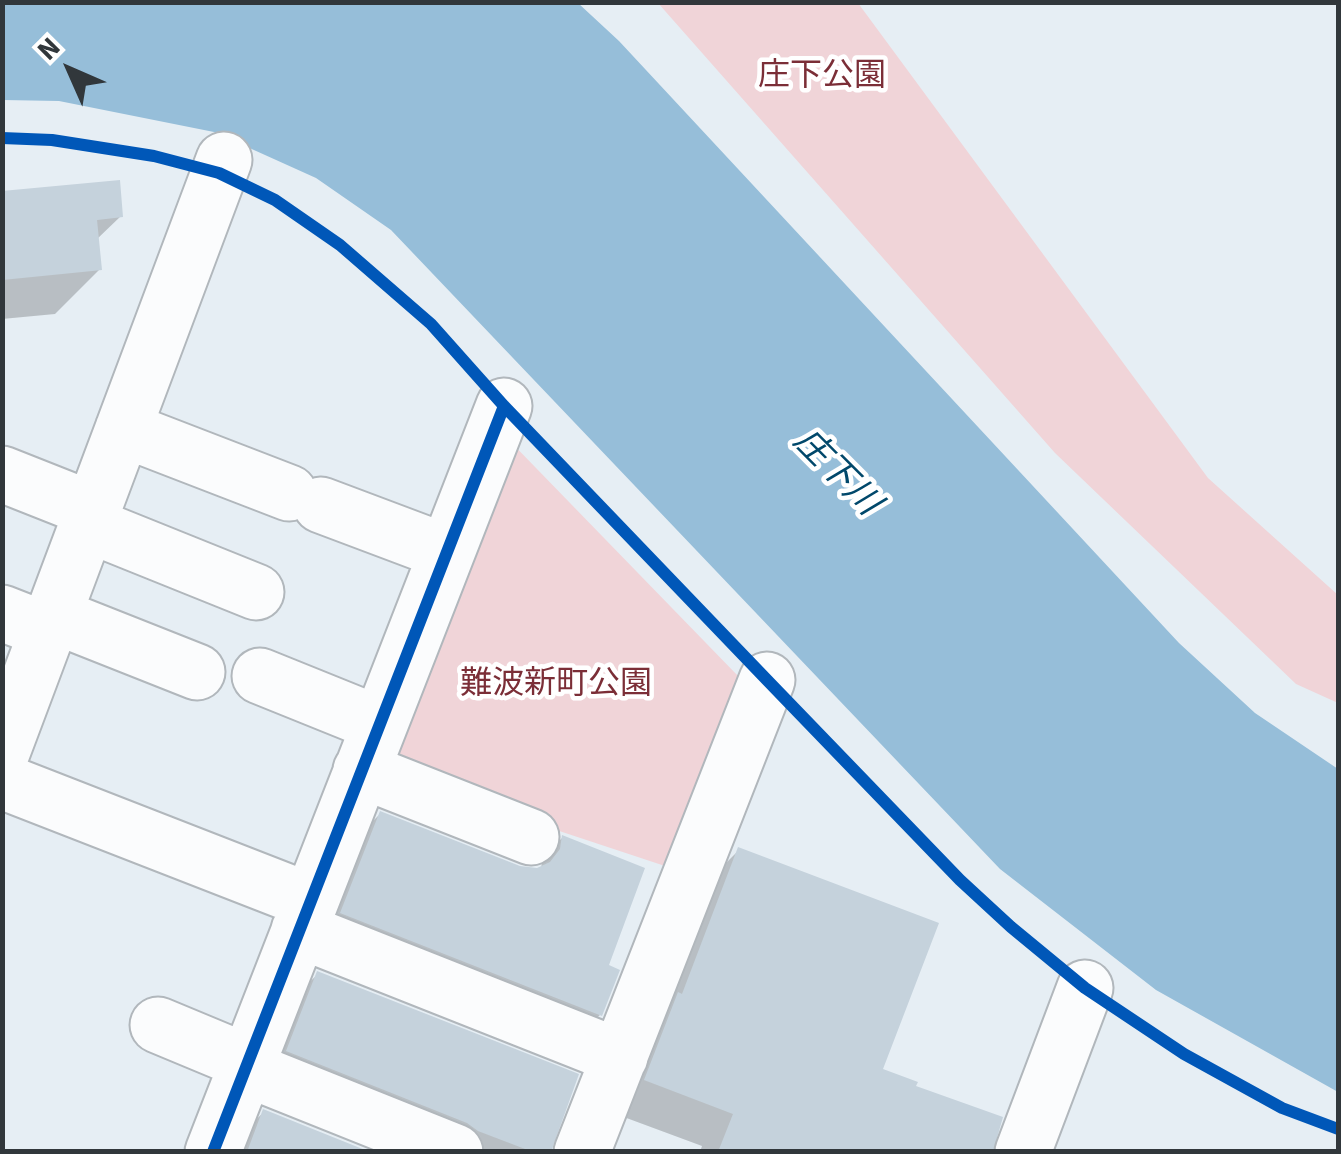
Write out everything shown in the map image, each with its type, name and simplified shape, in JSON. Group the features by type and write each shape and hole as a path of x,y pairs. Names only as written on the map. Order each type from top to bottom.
{"street":[{"path":"2,752 35,619 90,517 224,160"},
{"path":"212,1152 504,406"},
{"path":"123,430 446,552"},
{"path":"2,474 256,592"},
{"path":"35,619 197,672"},
{"path":"260,676 370,747 530,837"},
{"path":"582,1152 767,680"},
{"path":"2,781 620,1058"},
{"path":"1023,1152 1085,988"},
{"path":"158,1024 246,1066 455,1152"}],"green space":[{"name":"庄下公園","path":"658,3 858,3 1208,478 1338,595 1338,703 1296,684 1055,453"},
{"name":"難波新町公園","path":"503,434 739,677 668,867 378,771"}],"water":[{"name":"庄下川","path":"3,3 578,3 619,41 1179,643 1255,713 1338,769 1338,1092 1156,990 1000,869 391,230 316,178 214,132 59,101 3,100"}],"building":[{"path":"120,180 123,217 97,220 102,270 2,280 2,191"},
{"path":"380,811 520,866 537,868 550,862 560,849 562,835 645,868 609,965 620,970 602,1016 340,913"},
{"path":"738,847 939,923 883,1069 918,1082 916,1086 1003,1117 993,1152 718,1152 733,1114 644,1080 678,992 682,994"},
{"path":"317,971 579,1074 551,1152 533,1152 286,1051"},
{"path":"263,1109 370,1152 247,1152"}],"cycle path":[{"path":"2,138 52,140 154,156 219,173 275,200 340,245 431,324 504,406 767,680 960,880 1011,927 1085,988 1184,1054 1282,1108 1338,1129"},
{"path":"213,1152 504,406"}]}
